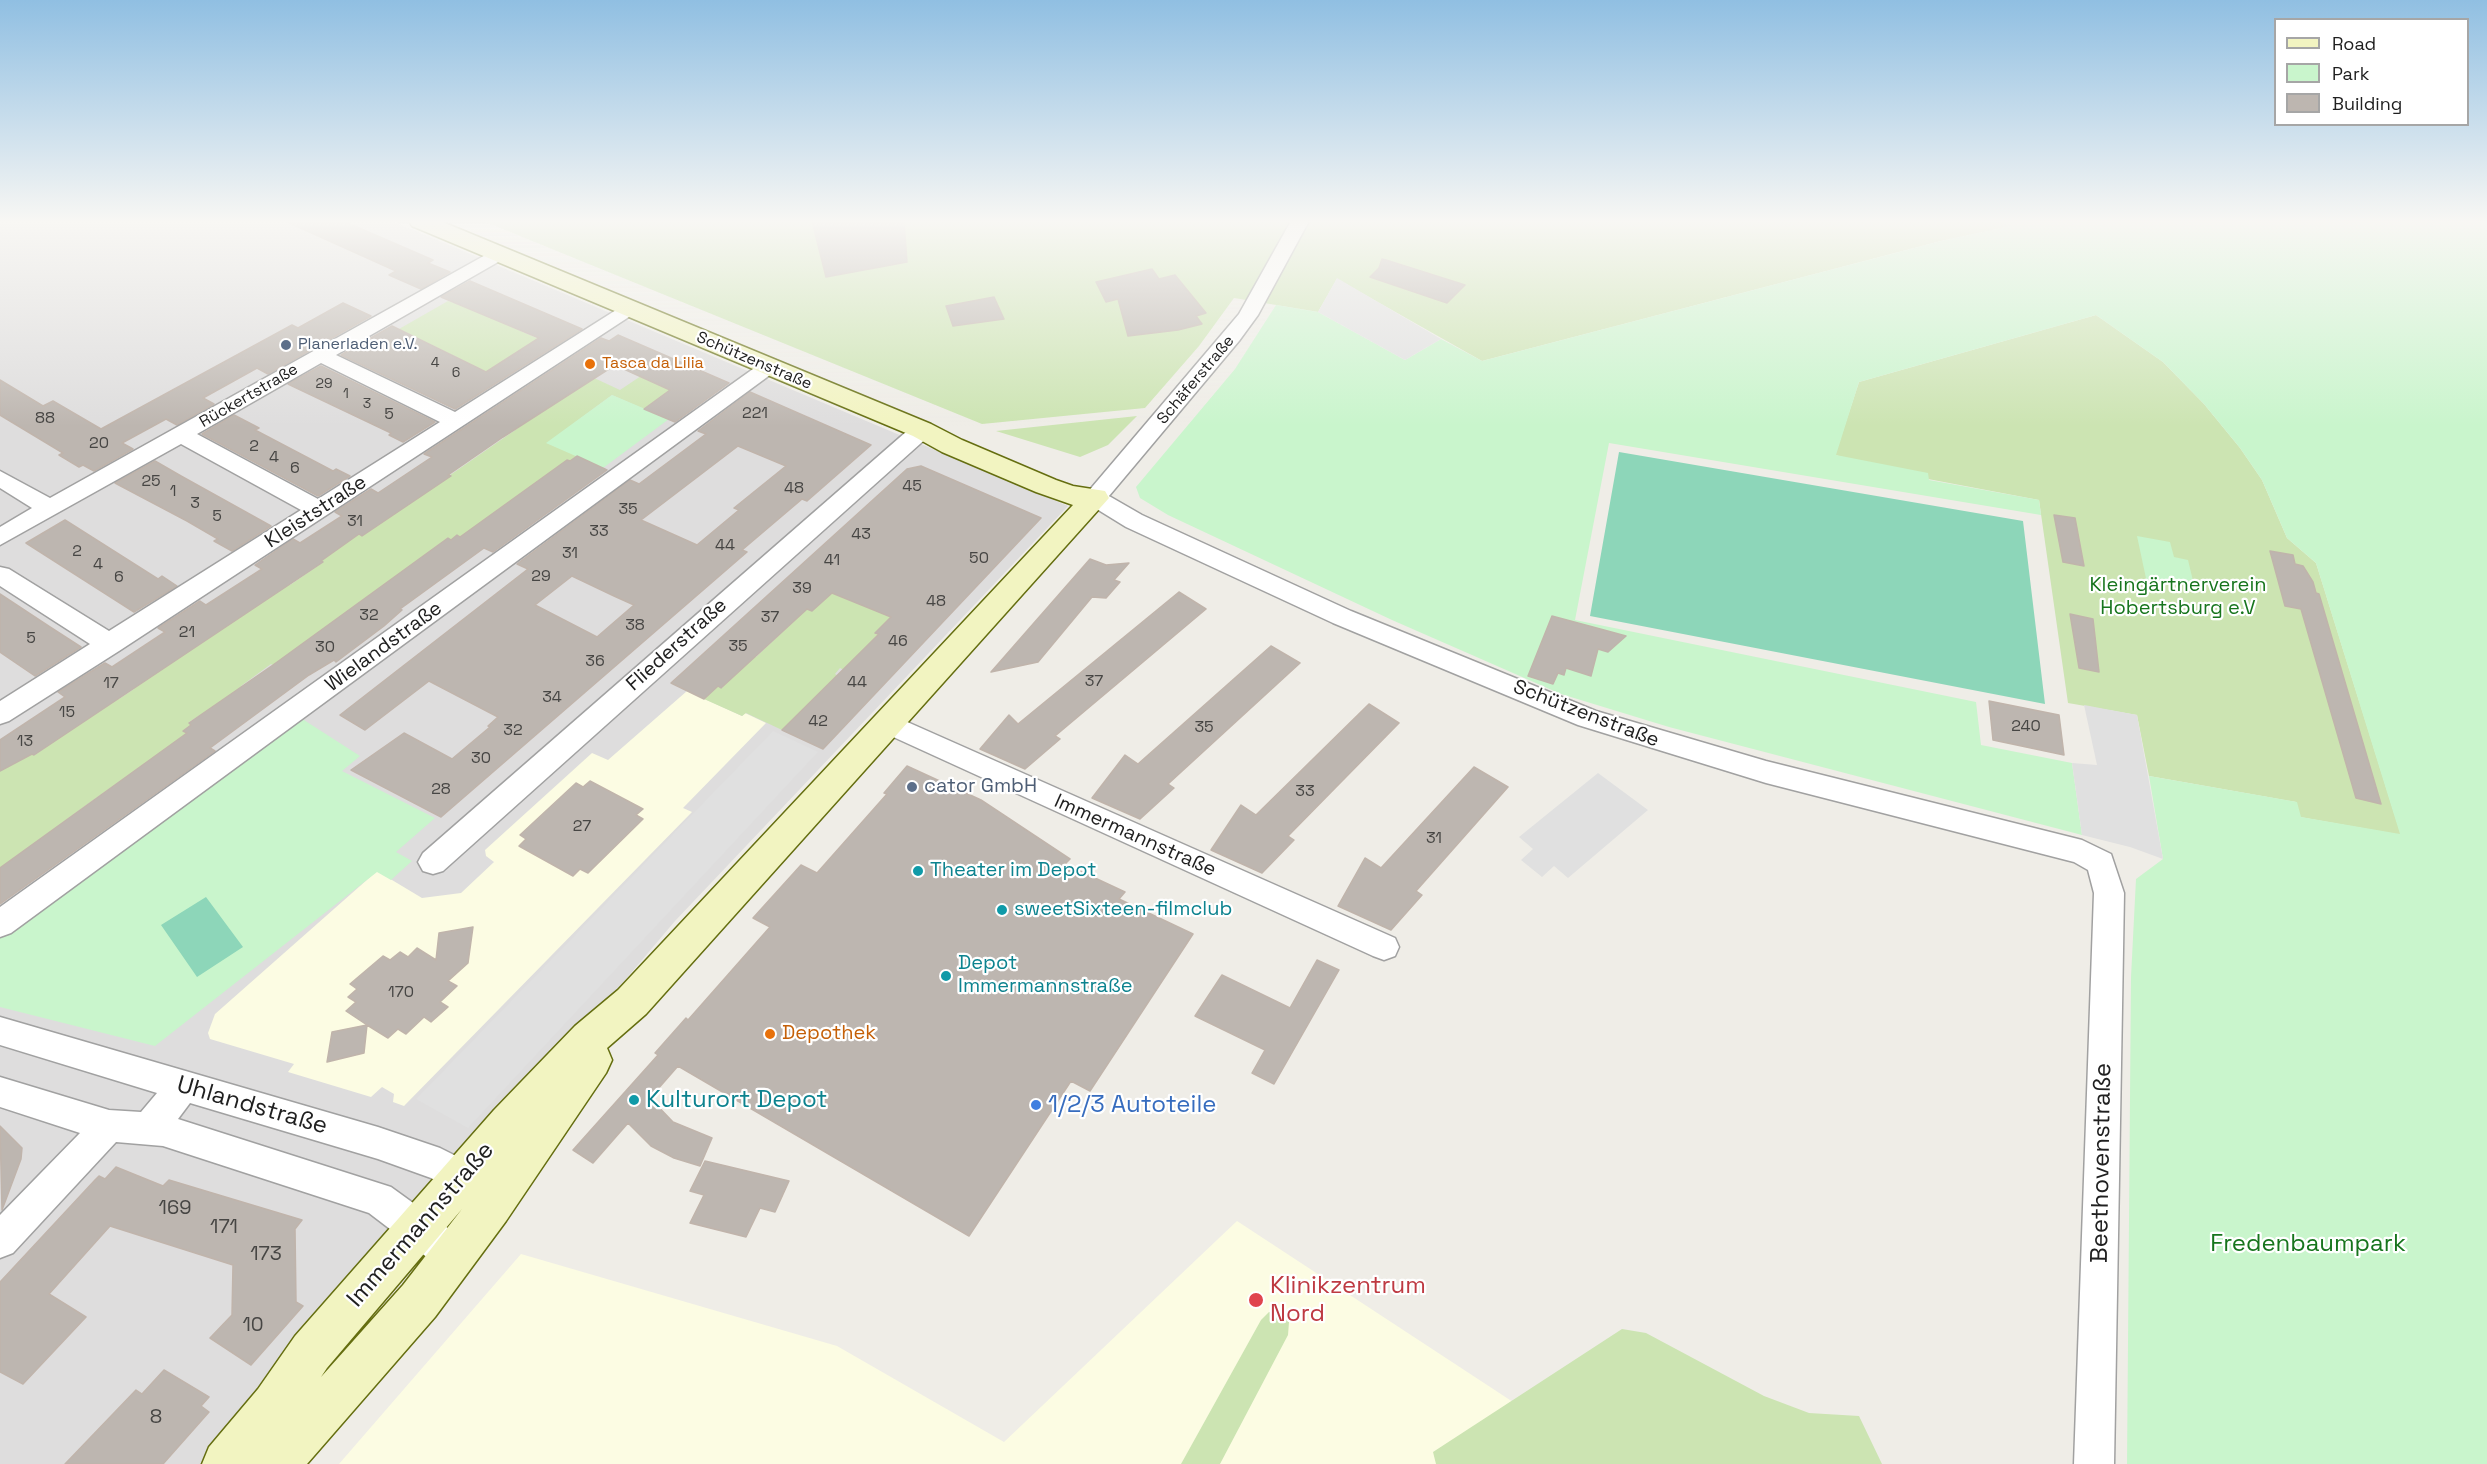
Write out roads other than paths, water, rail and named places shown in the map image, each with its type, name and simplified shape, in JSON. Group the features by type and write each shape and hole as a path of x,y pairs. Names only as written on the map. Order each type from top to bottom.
{"street":[{"name":"Rückertstraße","path":"0,537 436,289"},
{"name":"Schützenstraße","path":"583,289 767,368 922,430 952,446 1046,486 1069,495 1095,498 1134,521 1342,617 1587,718 1766,772 2082,852 2101,863"},
{"name":"Schäferstraße","path":"1095,498 1232,338 1262,289"},
{"name":"Kleiststraße","path":"0,714 631,309"},
{"path":"320,355 456,421"},
{"name":"Wielandstraße","path":"0,924 767,368"},
{"name":"Fliederstraße","path":"433,862 922,430"},
{"path":"182,435 319,510"},
{"path":"0,478 50,509"},
{"name":"Immermannstraße","path":"275,1464 404,1319 454,1255 477,1192 589,1039 632,1002 1095,498"},
{"path":"0,575 110,644"},
{"name":"Immermannstraße","path":"887,723 1384,947"},
{"name":"Beethovenstraße","path":"2094,1464 2109,893 2101,863"},
{"name":"Uhlandstraße","path":"0,1031 378,1143 441,1165 477,1192"},
{"path":"149,1129 183,1086"},
{"path":"0,1092 109,1126 164,1131 379,1199 454,1255"},
{"path":"0,1240 109,1126"},
{"name":"Immermannstraße","path":"226,1464 311,1352 418,1228 477,1192"}],"place":[{"name":"Planerladen e.V.","path":"286,345"},
{"name":"Tasca da Lilia","path":"590,364"},
{"name":"cator GmbH","path":"912,787"},
{"name":"Theater im Depot","path":"918,871"},
{"name":"sweetSixteen-filmclub","path":"1002,910"},
{"name":"Depot Immermannstraße","path":"946,976"},
{"name":"Depothek","path":"770,1034"},
{"name":"Kulturort Depot","path":"634,1100"},
{"name":"1/2/3 Autoteile","path":"1036,1105"},
{"name":"Klinikzentrum Nord","path":"1256,1300"}],"park label":[{"name":"Kleingärtnerverein Hobertsburg e.V","path":"2178,598"},
{"name":"Fredenbaumpark","path":"2308,1244"}]}
